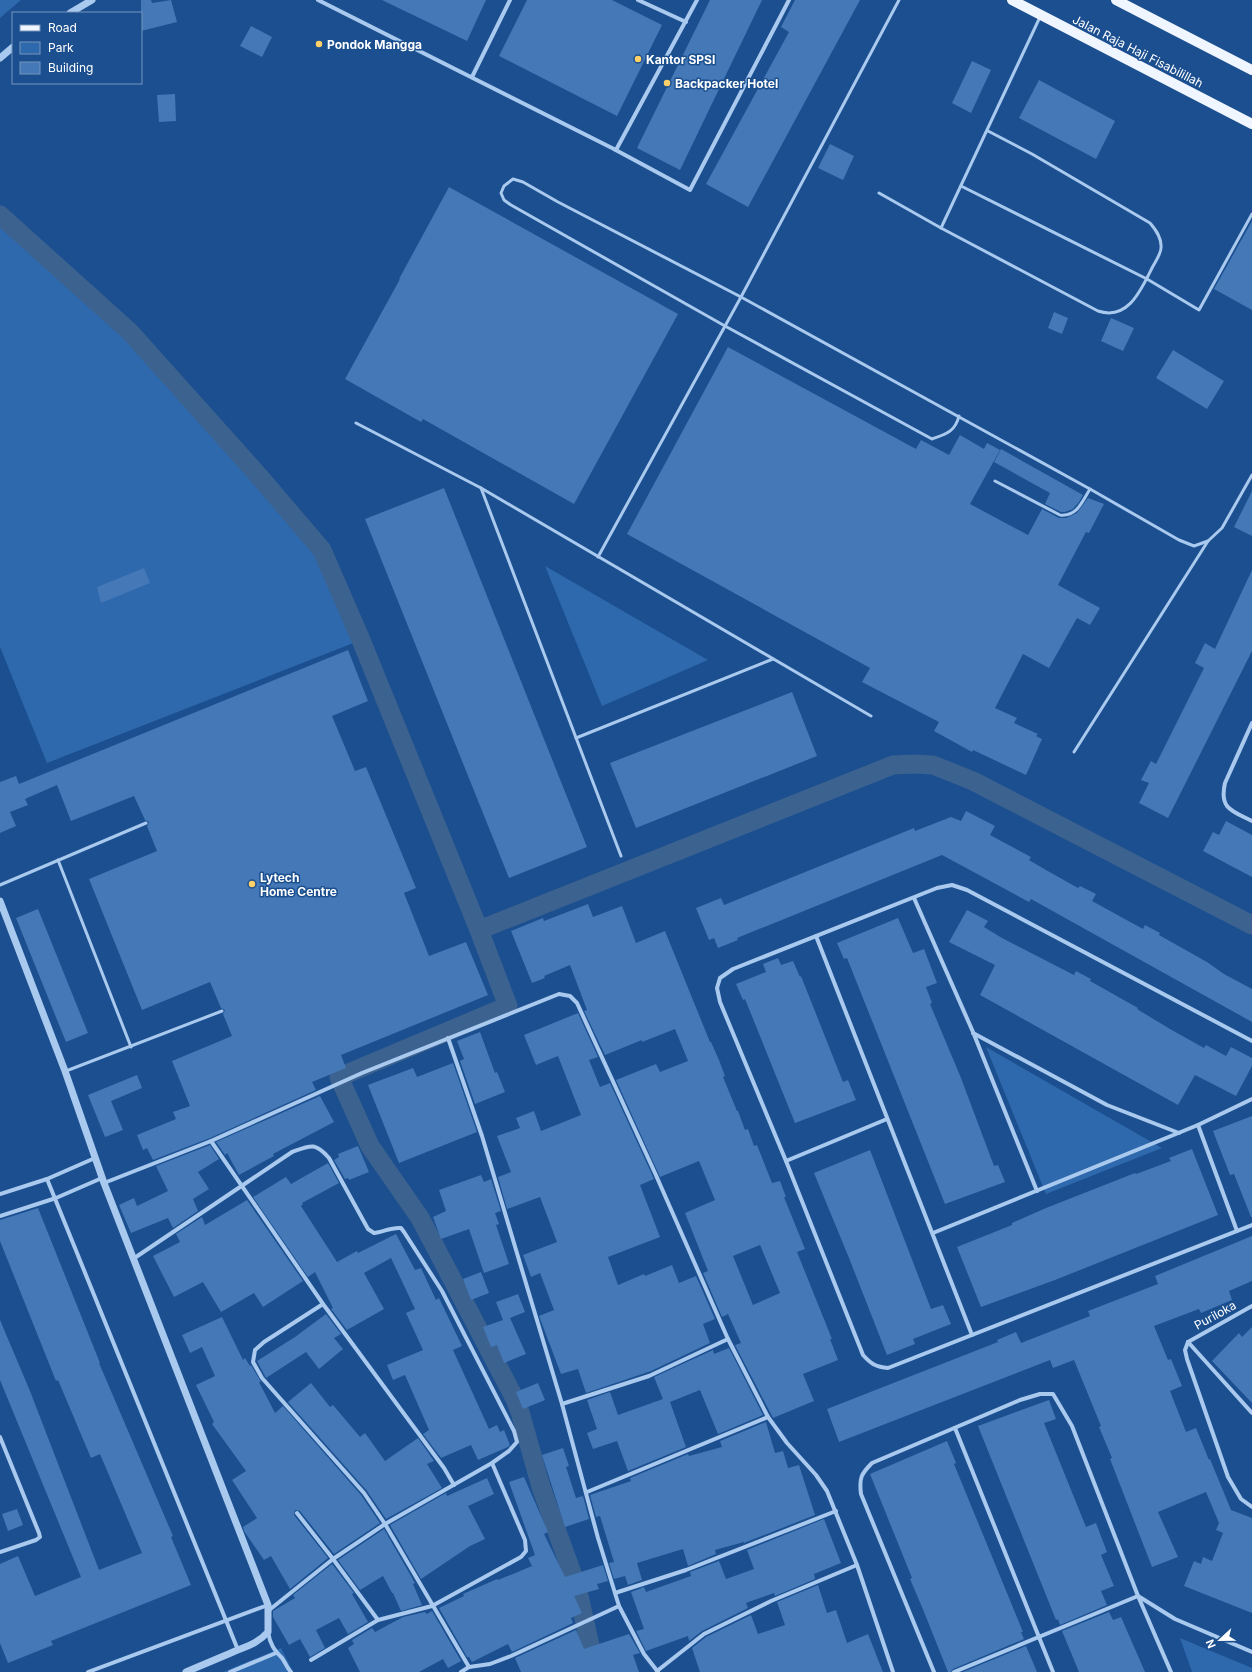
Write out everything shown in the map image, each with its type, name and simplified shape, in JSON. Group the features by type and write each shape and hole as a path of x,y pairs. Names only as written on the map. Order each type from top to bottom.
{"main road":[{"name":"Jalan Raja Haji Fisabilillah","path":"1012,0 1252,124"},
{"path":"1116,0 1252,70"}],"street":[{"path":"72,12 92,0"},
{"path":"318,0 616,150 690,190 789,0"},
{"path":"472,77 510,0"},
{"path":"638,0 686,22"},
{"path":"616,150 697,0"},
{"path":"0,58 12,48"},
{"path":"1252,723 1222,793 1225,805 1252,821"},
{"path":"1252,1041 967,890 952,885 937,888 733,968 720,978 717,988 720,1002 786,1161 863,1355 871,1364 888,1368 1252,1225"},
{"path":"914,898 973,1032 1037,1191"},
{"path":"0,901 133,1259 268,1608 268,1632 270,1641 276,1653 291,1672"},
{"path":"816,936 972,1335"},
{"path":"0,1216 104,1181 211,1141 362,1073 448,1038 559,994 570,996 577,1003 655,1173 728,1339 768,1417 787,1443 816,1475 836,1511 857,1565 893,1672"},
{"path":"973,1032 1107,1105 1179,1133"},
{"path":"448,1038 482,1136 562,1404 572,1445 587,1492 598,1538 619,1606 644,1654 658,1672 704,1634 771,1601 857,1565"},
{"path":"933,1233 1179,1133 1252,1099"},
{"path":"786,1161 887,1119"},
{"path":"1198,1125 1237,1231"},
{"path":"211,1141 240,1186 323,1304 416,1429 454,1485"},
{"path":"88,1672 268,1608 334,1559 385,1524 492,1463 509,1451 517,1442 514,1431 442,1291 401,1228 394,1228 374,1233 368,1229 321,1148 309,1145 292,1152 133,1259"},
{"path":"0,1194 47,1179 95,1158"},
{"path":"47,1179 228,1621 238,1650"},
{"path":"323,1304 264,1342 255,1350 253,1362 262,1378 364,1493 385,1524 469,1667"},
{"name":"Puriloka","path":"1188,1342 1252,1306"},
{"path":"562,1404 648,1376 728,1339"},
{"path":"1252,1413 1188,1342 1185,1350 1187,1359 1228,1477 1241,1499 1252,1507"},
{"path":"934,1672 861,1494 859,1482 863,1472 872,1463 1020,1400 1040,1394 1053,1394 1072,1426 1138,1596 1171,1672"},
{"path":"587,1492 768,1417"},
{"path":"955,1428 1053,1672"},
{"path":"0,1437 40,1532 40,1537 36,1540 0,1552"},
{"path":"311,1660 378,1620 432,1606 521,1557 526,1550 525,1540 492,1463"},
{"path":"615,1593 686,1570 836,1511"},
{"path":"297,1513 334,1559 378,1620"},
{"path":"954,1672 1138,1596"},
{"path":"1138,1596 1175,1619 1252,1652"},
{"path":"461,1672 469,1667 490,1664 511,1656 619,1606"},
{"path":"186,1672 258,1642 268,1632"},
{"path":"230,1672 276,1653"}],"lane":[{"path":"598,557 741,297 899,0"},
{"path":"941,228 1041,16"},
{"path":"879,193 941,228 1098,311 1108,315 1120,311 1130,305 1147,279 1162,249 1160,236 1150,223 1032,154 988,131"},
{"path":"959,416 957,425 947,434 932,439 725,326 511,205 504,200 501,193 504,186 513,179 523,182 558,202 741,297 959,416 1178,540 1194,546 1208,541"},
{"path":"961,186 1147,279 1199,310 1252,214"},
{"path":"356,423 481,488 871,716"},
{"path":"1074,752 1208,541 1222,528 1252,475"},
{"path":"995,481 1060,515 1068,516 1075,512 1090,489"},
{"path":"481,488 621,856"},
{"path":"576,738 773,659"},
{"path":"0,885 146,823"},
{"path":"58,860 131,1047"},
{"path":"64,1071 131,1047 222,1011"}],"green space":[{"path":"0,0 21,0 0,18"},
{"path":"0,215 130,332 258,475 322,550 361,640 47,763 0,647"},
{"path":"545,566 708,660 602,706"},
{"path":"986,1047 1162,1148 1046,1194"},
{"path":"1180,1638 1252,1668 1252,1672 1192,1672"},
{"path":"281,1648 293,1672 223,1672"}],"building":[{"path":"141,0 151,0 152,3 171,0 177,22 142,31"},
{"path":"382,0 486,0 467,41"},
{"path":"527,0 612,0 662,25 617,116 499,56"},
{"path":"710,0 762,0 680,170 637,148"},
{"path":"795,0 860,0 748,207 706,184 789,32 781,27"},
{"path":"251,26 272,37 262,57 240,46"},
{"path":"972,61 991,70 971,113 952,103"},
{"path":"1039,80 1115,121 1096,159 1019,118"},
{"path":"175,94 176,121 159,122 157,95"},
{"path":"830,144 854,156 843,180 818,168"},
{"path":"449,187 678,314 574,504 423,419 421,422 345,379"},
{"path":"1252,221 1252,310 1214,289"},
{"path":"1054,312 1068,318 1062,334 1048,328"},
{"path":"1111,318 1134,328 1123,351 1101,341"},
{"path":"728,347 916,449 921,440 949,455 960,435 984,449 987,443 1000,450 970,504 1028,535 1042,509 1059,518 1066,518 1077,513 1088,498 1104,504 1089,533 1086,532 1058,585 1100,608 1090,625 1077,618 1049,668 1023,654 995,708 1017,718 1014,723 1038,734 1036,736 1042,739 1026,775 973,750 972,752 934,731 939,722 862,682 870,668 627,534"},
{"path":"1173,350 1224,381 1207,409 1156,378"},
{"path":"1001,449 1083,495 1079,502 1073,509 1065,512 1061,512 1045,504 1050,493 994,462"},
{"path":"444,488 587,847 509,878 365,519"},
{"path":"1252,491 1252,536 1234,527"},
{"path":"144,568 150,583 101,603 97,587"},
{"path":"1252,570 1252,651 1168,818 1139,803 1149,783 1141,780 1151,761 1156,764 1204,668 1195,663 1205,643 1215,649"},
{"path":"348,650 368,701 332,716 355,771 366,767 416,888 404,893 429,956 466,942 488,995 341,1055 346,1068 312,1082 316,1090 210,1138 153,1160 147,1148 143,1150 137,1135 176,1119 173,1112 190,1106 172,1061 232,1036 223,1014 225,1010 221,1008 210,982 142,1010 89,879 157,851 147,826 149,822 145,820 134,796 71,821 57,785 25,799 28,805 10,812 16,826 0,833 0,782 16,776 19,784"},
{"path":"792,692 817,756 636,828 610,763"},
{"path":"966,811 995,826 990,835 1031,857 1029,860 1078,888 1080,886 1096,894 1092,901 1143,929 1145,925 1160,933 1159,935 1252,989 1252,1022 1031,899 1029,902 942,855 737,938 738,940 718,948 714,938 709,940 696,908 721,898 724,905 914,828 915,831 951,817 961,821"},
{"path":"1226,821 1252,835 1252,877 1203,851 1213,832 1219,835"},
{"path":"588,904 593,917 622,906 636,943 665,931 710,1042 719,1060 725,1076 723,1077 745,1130 748,1129 754,1146 757,1145 772,1183 780,1181 786,1197 784,1197 805,1249 797,1252 832,1339 830,1339 838,1360 803,1374 814,1401 773,1418 735,1345 741,1343 728,1314 722,1317 703,1273 708,1271 685,1213 715,1200 699,1161 660,1177 616,1080 656,1064 660,1072 688,1061 675,1029 605,1055 584,1011 587,1010 570,965 532,983 511,931 543,918 544,921","holes":["760,1245 780,1293 753,1305 733,1256"]},
{"path":"38,909 88,1033 66,1042 16,918"},
{"path":"967,910 988,921 984,927 1002,938 1074,975 1076,971 1091,979 1090,981 1204,1048 1206,1045 1226,1056 1231,1047 1252,1058 1252,1066 1236,1096 1195,1075 1178,1105 980,995 995,965 949,942"},
{"path":"898,918 913,953 924,949 937,983 926,987 932,1003 930,1004 961,1078 994,1166 998,1165 1005,1182 945,1204 847,958 844,959 837,943"},
{"path":"778,958 781,965 793,961 800,977 801,976 843,1082 848,1080 856,1100 795,1123 745,999 743,1000 736,984 766,972 763,964"},
{"path":"578,1013 598,1057 589,1060 600,1087 610,1083 654,1179 640,1185 660,1237 608,1257 618,1285 644,1274 645,1276 672,1265 679,1283 696,1276 715,1319 703,1324 710,1343 651,1371 586,1393 578,1369 561,1374 539,1316 554,1310 540,1273 531,1277 523,1255 557,1242 540,1197 507,1209 498,1177 511,1172 497,1136 520,1128 516,1118 534,1111 541,1131 581,1115 558,1056 536,1065 524,1035"},
{"path":"480,1032 495,1073 497,1072 505,1092 475,1104 460,1061 464,1059 457,1041"},
{"path":"453,1063 477,1132 399,1163 368,1085 413,1068 417,1077"},
{"path":"137,1075 142,1088 111,1101 123,1130 105,1137 88,1095"},
{"path":"320,1096 334,1122 273,1154 274,1156 239,1175 227,1153 225,1155 216,1142"},
{"path":"1252,1116 1251,1217 1234,1174 1230,1175 1213,1131"},
{"path":"210,1145 219,1159 198,1172 209,1189 193,1199 198,1211 173,1228 168,1218 131,1233 119,1205 134,1198 137,1206 168,1191 156,1166"},
{"path":"358,1146 369,1172 349,1180 348,1178 345,1179 334,1160 339,1157 338,1154"},
{"path":"1192,1149 1218,1215 1055,1280 981,1307 957,1247 1012,1225 1012,1223 1046,1208 1135,1173 1136,1174 1171,1161 1169,1158"},
{"path":"870,1150 931,1309 943,1305 951,1324 913,1339 915,1344 887,1355 814,1173"},
{"path":"328,1163 339,1183 302,1203 303,1204 301,1206 337,1262 357,1251 358,1253 396,1234 415,1270 421,1268 436,1300 439,1298 462,1346 453,1350 489,1429 497,1425 500,1432 504,1430 510,1445 508,1447 478,1460 471,1445 441,1458 423,1434 429,1430 405,1375 393,1380 387,1365 423,1350 406,1313 415,1309 391,1258 364,1273 384,1309 347,1330 331,1309 333,1308 315,1272 308,1277 253,1197 286,1177 291,1184"},
{"path":"481,1175 484,1182 491,1179 501,1211 495,1213 499,1224 496,1225 509,1264 484,1273 469,1229 441,1239 433,1217 446,1211 439,1190"},
{"path":"247,1200 303,1281 263,1307 254,1293 221,1312 203,1282 174,1297 153,1256 180,1242 176,1234 202,1217 205,1225"},
{"path":"38,1208 99,1363 173,1536 171,1537 191,1585 51,1641 53,1645 8,1663 0,1643 0,1564 18,1556 35,1596 81,1577 0,1380 0,1320 30,1391 99,1570 142,1553 100,1454 91,1458 58,1380 56,1381 0,1241 0,1220"},
{"path":"1252,1236 1252,1281 1229,1291 1232,1300 1201,1313 1199,1309 1154,1326 1168,1360 1171,1359 1182,1386 1170,1391 1186,1432 1196,1428 1231,1510 1252,1518 1252,1613 1184,1586 1194,1561 1201,1564 1203,1557 1212,1561 1223,1533 1216,1530 1219,1523 1206,1492 1158,1512 1178,1557 1152,1567 1110,1459 1112,1458 1099,1427 1101,1426 1074,1360 1053,1368 1050,1360 839,1442 827,1409 998,1342 997,1340 1016,1332 1021,1343 1090,1316 1088,1311 1158,1284 1155,1276"},
{"path":"481,1272 489,1293 471,1300 463,1279"},
{"path":"518,1294 525,1312 510,1318 526,1354 504,1363 497,1345 491,1347 483,1327 503,1320 496,1302"},
{"path":"326,1314 341,1334 334,1338 343,1349 319,1369 306,1352 266,1378 257,1361 295,1337"},
{"path":"222,1317 243,1360 245,1358 250,1366 251,1365 261,1382 259,1382 275,1413 283,1406 361,1495 380,1523 334,1554 300,1511 295,1510 294,1515 328,1558 290,1589 271,1556 264,1560 244,1531 243,1527 257,1518 232,1480 246,1471 212,1424 214,1422 196,1385 215,1376 202,1347 190,1353 182,1335"},
{"path":"1252,1327 1252,1403 1212,1361 1239,1333 1242,1337"},
{"path":"729,1348 763,1415 718,1434 700,1390 670,1402 686,1447 628,1471 617,1441 593,1449 587,1433 597,1429 587,1400 610,1392 618,1415 663,1399 654,1377 713,1350 714,1354"},
{"path":"311,1383 330,1407 333,1405 360,1437 365,1433 385,1461 418,1438 434,1461 427,1464 442,1488 386,1519 367,1491 288,1402"},
{"path":"538,1383 545,1400 523,1409 516,1392"},
{"path":"1049,1400 1056,1419 1044,1423 1086,1527 1096,1523 1107,1552 1101,1555 1114,1586 1101,1591 1107,1605 1060,1625 1058,1619 1056,1620 978,1426"},
{"path":"766,1422 775,1453 783,1451 788,1468 799,1465 815,1515 744,1543 715,1550 716,1554 688,1566 683,1549 637,1563 642,1580 628,1585 625,1576 614,1579 609,1563 614,1562 600,1516 596,1517 590,1495 631,1481 630,1478 688,1454 689,1456 722,1447 720,1441"},
{"path":"947,1441 956,1463 954,1464 1023,1632 1021,1632 1024,1639 953,1669 951,1672 948,1672 910,1579 912,1578 870,1474"},
{"path":"563,1448 569,1466 566,1467 576,1498 583,1496 589,1519 565,1527 542,1455"},
{"path":"524,1477 548,1532 544,1534 565,1577 603,1565 608,1581 597,1584 599,1589 574,1596 582,1613 571,1618 573,1623 512,1652 508,1644 472,1662 469,1657 467,1657 439,1608 464,1596 463,1594 532,1566 528,1558 535,1555 509,1482"},
{"path":"487,1478 494,1494 468,1506 485,1539 470,1546 421,1579 390,1525 446,1493 447,1496"},
{"path":"17,1509 23,1525 8,1531 2,1514"},
{"path":"824,1519 841,1563 814,1574 815,1579 775,1596 774,1593 746,1603 748,1608 702,1631 689,1641 688,1636 646,1651 636,1631 644,1629 631,1592 644,1587 646,1592 691,1576 690,1572 719,1561 726,1579 754,1569 747,1550"},
{"path":"384,1529 415,1583 413,1584 422,1605 401,1611 383,1576 360,1590 338,1560"},
{"path":"332,1564 354,1593 352,1594 368,1622 348,1634 339,1618 316,1630 325,1648 310,1657 300,1639 289,1645 273,1617 273,1611 295,1598 293,1595"},
{"path":"818,1585 827,1613 836,1610 847,1643 868,1634 883,1672 700,1672 692,1648 706,1637 751,1615 758,1634 785,1625 777,1602"},
{"path":"432,1611 461,1661 448,1668 443,1659 419,1672 360,1672 348,1648 354,1644 352,1640 372,1628 375,1632 403,1617 425,1612 427,1614"},
{"path":"1109,1612 1113,1620 1121,1617 1145,1672 1079,1672 1062,1631"},
{"path":"576,1630 584,1649 629,1634 640,1653 633,1655 639,1672 521,1672 515,1658"},
{"path":"1026,1646 1037,1672 963,1672"}],"waterway":[{"path":"0,215 130,332 258,475 322,550 361,640 479,930 893,765 915,764 933,765 973,781 1252,925"},
{"path":"479,930 508,1006 339,1077 370,1146 420,1218 515,1399 541,1487 577,1587 596,1672"}],"place":[{"name":"Pondok Mangga","path":"319,44"},
{"name":"Kantor SPSI","path":"638,59"},
{"name":"Backpacker Hotel","path":"667,83"},
{"name":"Lytech Home Centre","path":"252,884"}]}
